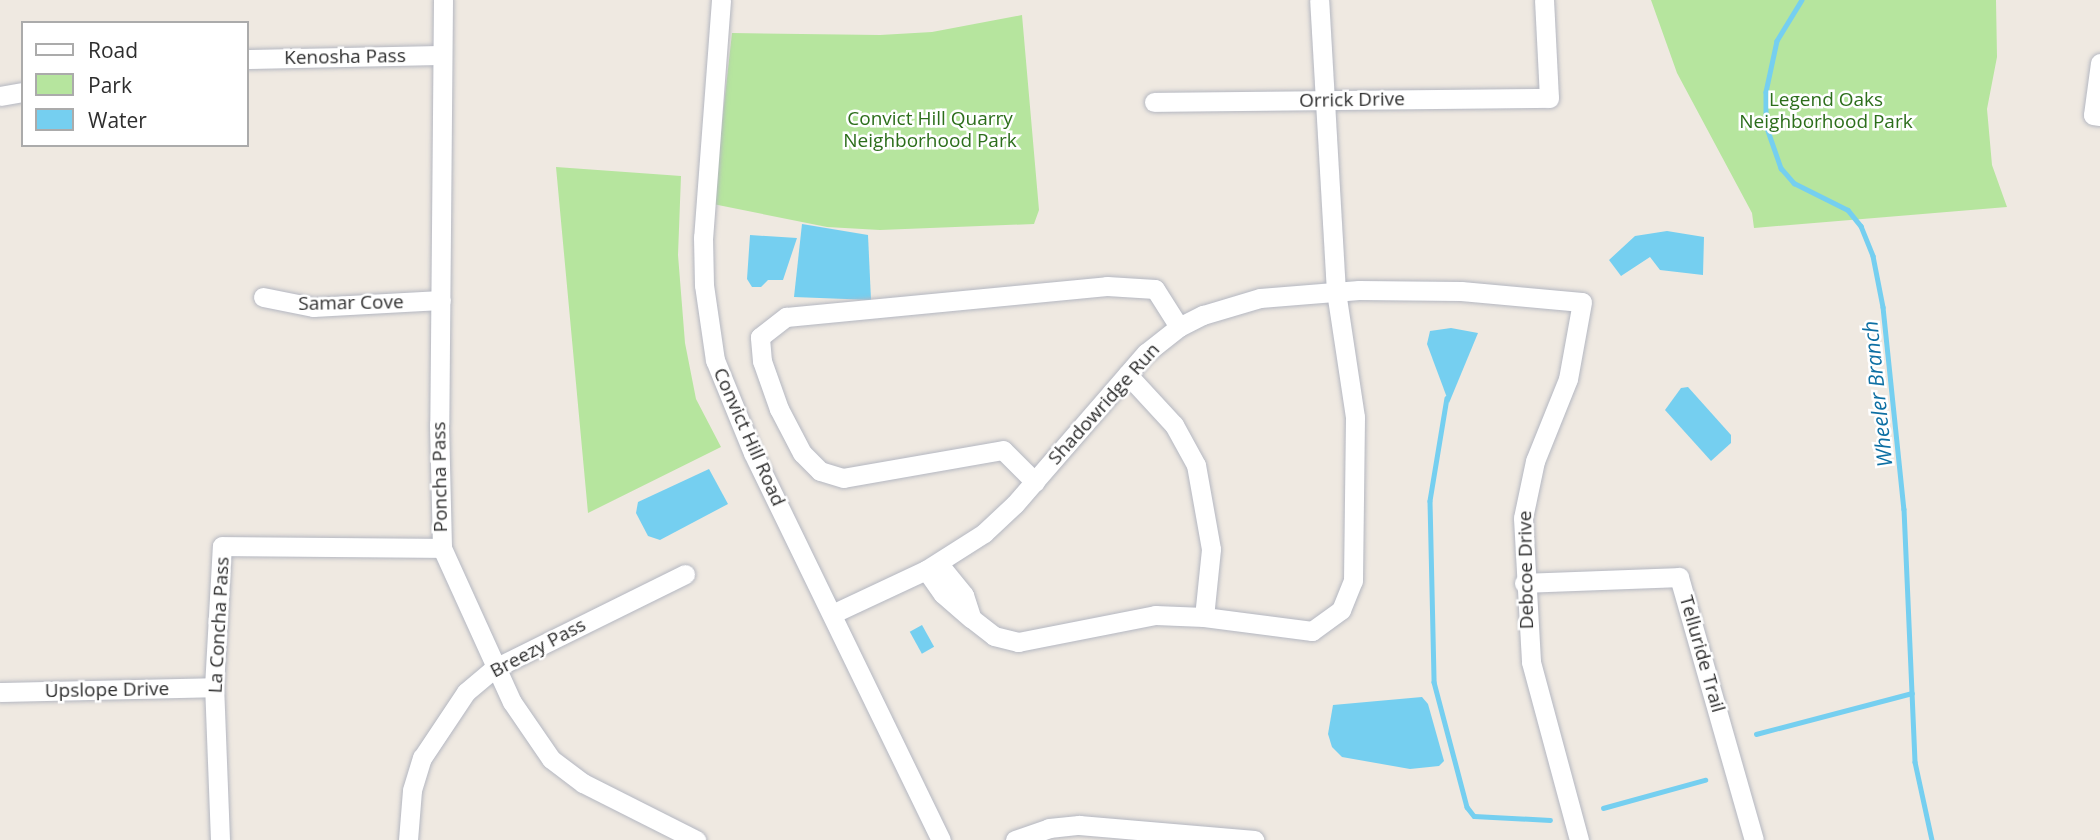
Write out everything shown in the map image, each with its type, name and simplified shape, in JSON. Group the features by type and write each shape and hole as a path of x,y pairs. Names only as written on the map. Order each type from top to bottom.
{"street":[{"name":"Poncha Pass","path":"443,0 442,548 495,668 526,727 551,759 583,783 696,840"},
{"name":"Convict Hill Road","path":"721,0 703,237 708,323 732,406 941,840"},
{"path":"932,567 971,618 994,636 1017,642 1113,620 1155,615 1204,617 1312,631 1327,624 1349,598 1355,417 1336,292 1319,0"},
{"name":"Orrick Drive","path":"1154,102 1549,98 1544,0"},
{"name":"Kenosha Pass","path":"248,60 443,55"},
{"path":"2097,115 2100,63"},
{"path":"0,96 21,92"},
{"path":"1035,482 1003,450 843,478 820,471 802,453 779,409 762,361 760,337 786,317 1107,286 1155,289 1179,327"},
{"name":"Shadowridge Run","path":"832,614 932,567 984,533 1035,482 1127,374 1179,327 1240,302 1336,292 1461,291 1582,302"},
{"name":"Samar Cove","path":"263,297 313,307 441,300"},
{"name":"Debcoe Drive","path":"1579,840 1531,662 1524,583 1525,498 1535,461 1569,379 1582,302"},
{"path":"1127,374 1174,425 1196,465 1211,549 1204,617"},
{"name":"La Concha Pass","path":"220,840 214,687 222,546 442,548"},
{"name":"Breezy Pass","path":"408,840 412,790 428,746 466,692 495,668 685,574"},
{"name":"Telluride Trail","path":"1524,583 1679,577 1754,840"},
{"name":"Upslope Drive","path":"0,692 214,687"},
{"path":"1015,840 1049,828 1079,825 1254,840"}],"green space":[{"name":"Legend Oaks Neighborhood Park","path":"1651,0 1996,0 1997,57 1987,109 1992,165 2007,207 1754,228 1752,213 1677,73"},
{"name":"Convict Hill Quarry Neighborhood Park","path":"1022,15 1039,210 1034,224 880,230 827,227 713,204 732,33 880,35 932,32"},
{"path":"556,167 681,176 678,255 685,343 696,399 721,447 588,513"}],"water":[{"path":"802,224 868,235 871,300 794,297"},
{"path":"1667,231 1704,237 1703,275 1660,270 1650,257 1621,276 1609,260 1635,236"},
{"path":"750,235 797,238 783,280 768,280 761,287 752,287 747,279"},
{"path":"1451,328 1478,333 1449,403 1427,344 1430,331"},
{"path":"1688,387 1731,435 1731,443 1711,461 1665,410 1681,388"},
{"path":"709,469 728,504 660,540 648,536 636,513 638,502"},
{"path":"922,625 934,647 922,654 910,632"},
{"path":"1422,697 1428,704 1444,761 1439,766 1410,769 1342,757 1332,747 1328,734 1333,705"}],"waterway":[{"name":"Wheeler Branch","path":"1802,0 1777,41 1766,92 1766,125 1781,168 1794,183 1848,210 1861,226 1873,256 1883,307 1904,509 1915,762 1932,840"},
{"path":"1447,398 1430,501 1434,682 1467,807 1474,816 1550,820"},
{"path":"1756,734 1912,693"},
{"path":"1603,808 1705,780"}]}
